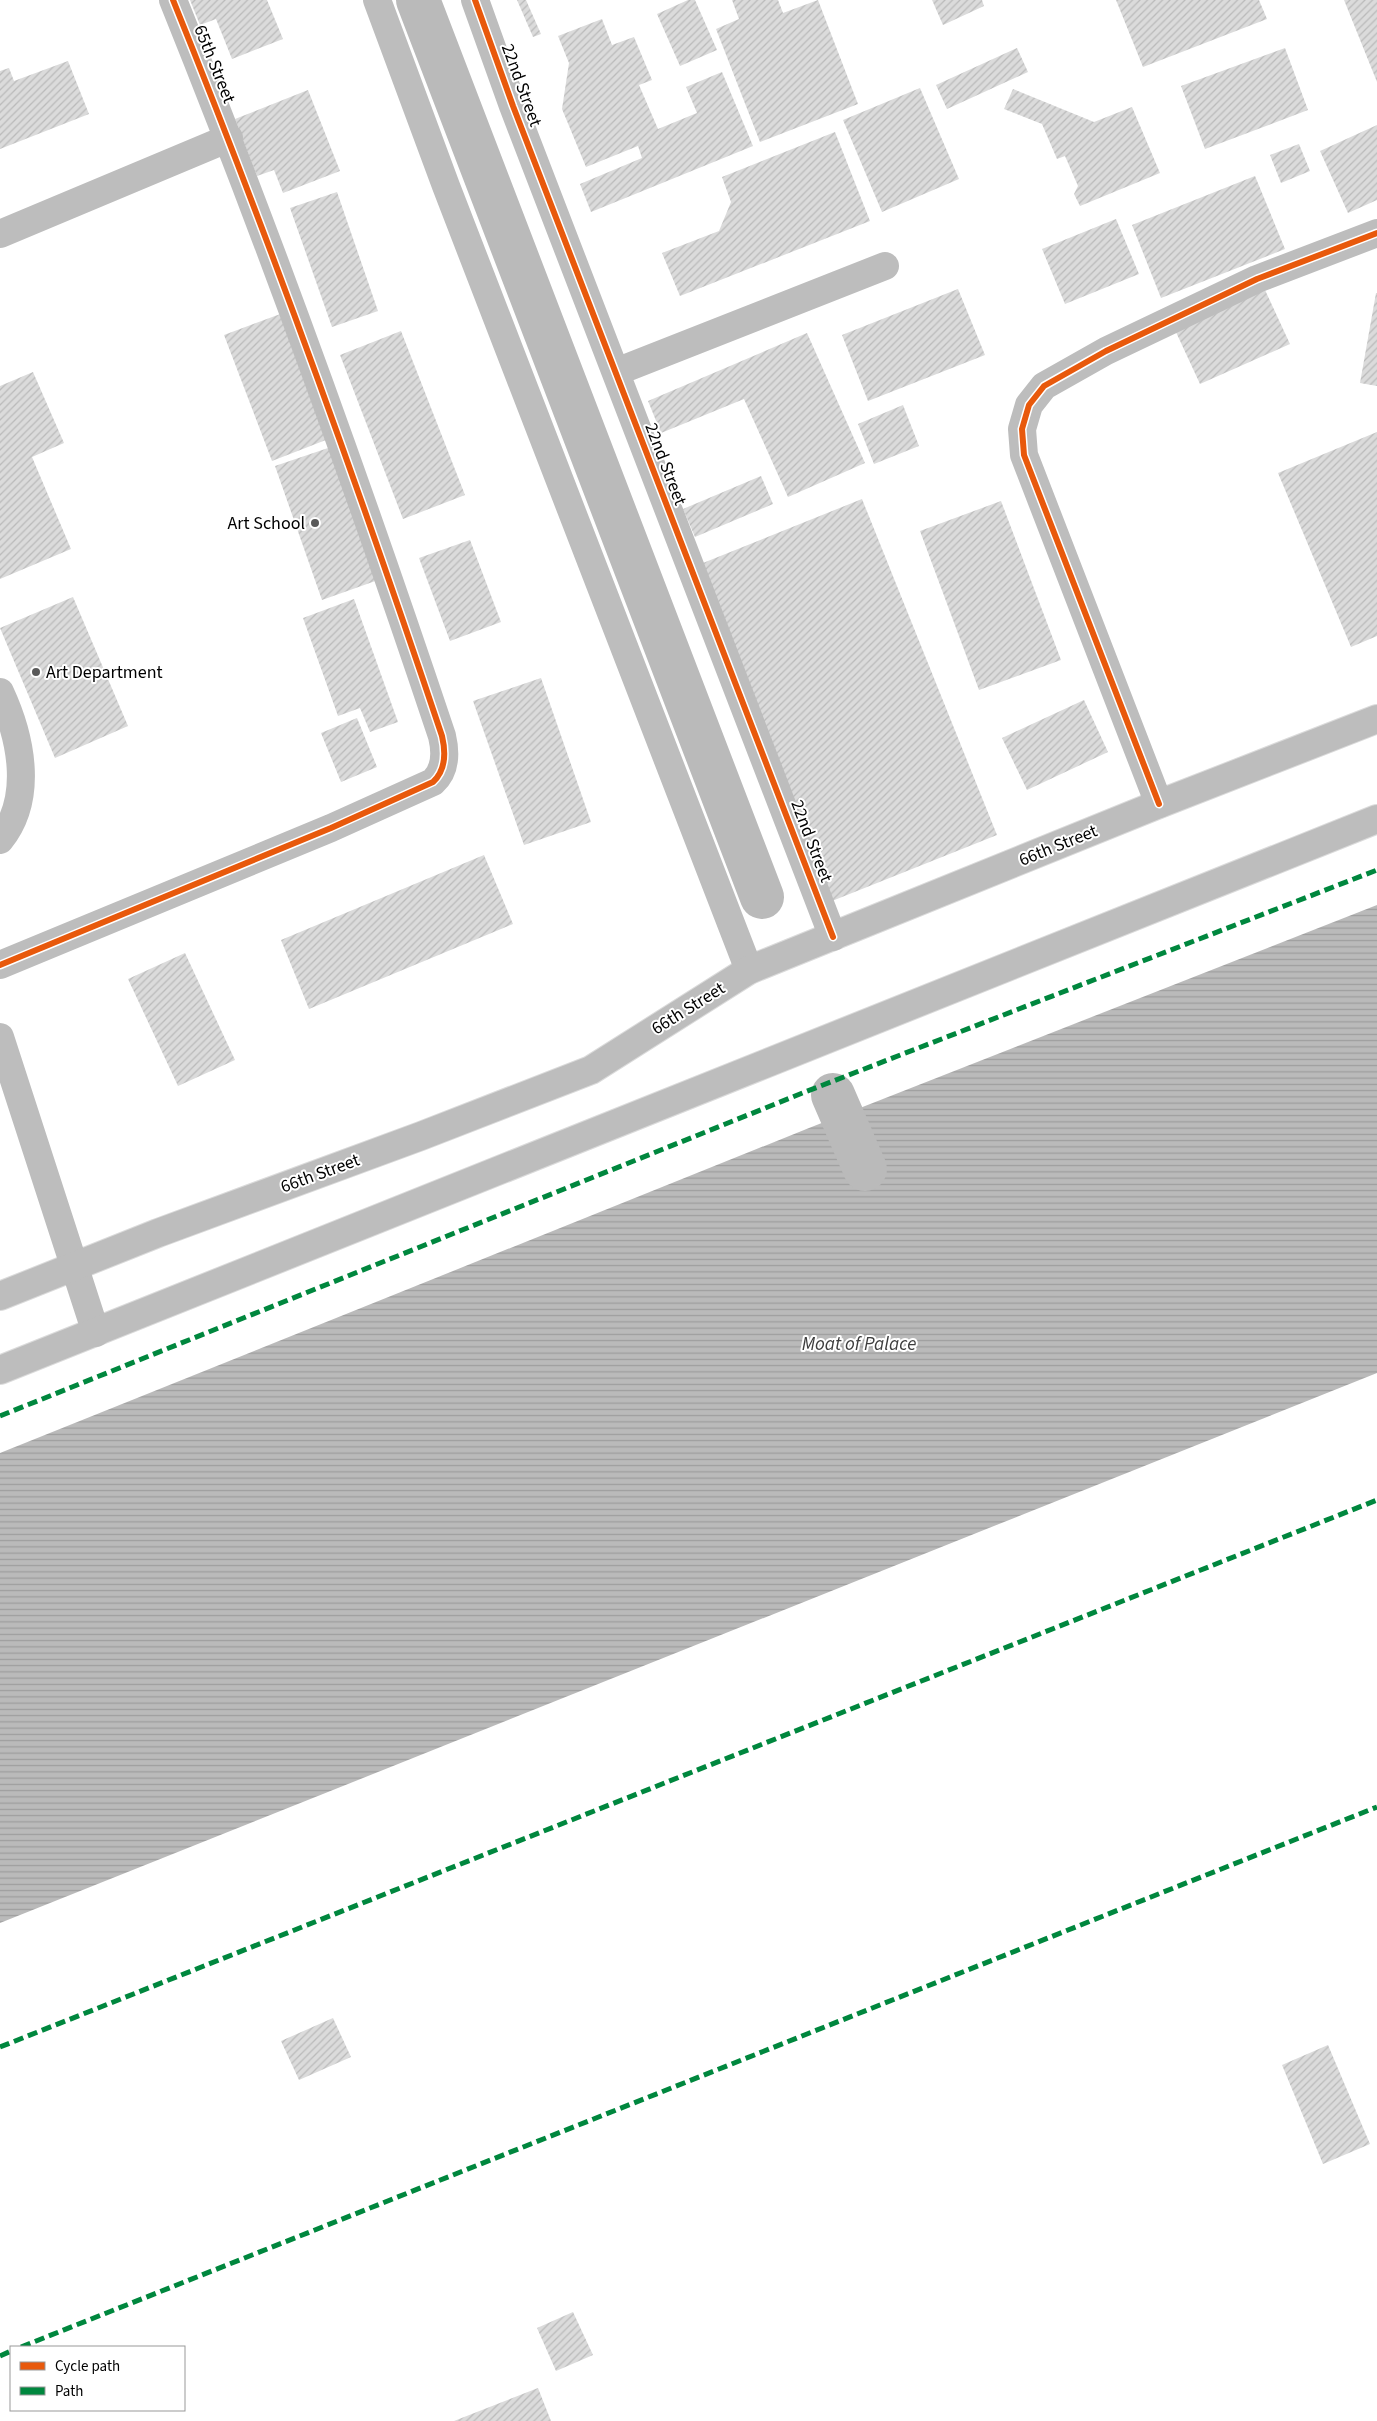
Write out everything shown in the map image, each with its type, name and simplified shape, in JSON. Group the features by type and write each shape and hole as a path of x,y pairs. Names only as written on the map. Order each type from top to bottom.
{"street":[{"name":"65th Street","path":"0,965 374,809 433,782 439,776 444,764 446,750 442,736 362,499 229,138 173,0"},
{"path":"378,0 449,196 748,970"},
{"name":"22nd Street","path":"481,2 513,106 832,936"},
{"path":"0,234 229,138"},
{"path":"1159,804 1024,455 1022,429 1030,406 1044,386 1106,351 1258,279 1377,233"},
{"path":"616,372 885,266"},
{"path":"0,692 15,732 22,775 16,814 0,840"},
{"name":"66th Street","path":"0,1296 75,1268 158,1233 421,1136 591,1070 748,970 1159,804 1377,719"},
{"path":"0,1370 1377,819"},
{"path":"0,1037 96,1333"}],"water":[{"name":"Moat of Palace","path":"1377,905 1377,1373 0,1923 0,1453 809,1128"}],"building":[{"path":"190,0 267,0 283,39 232,59 216,19 200,25"},
{"path":"517,0 526,0 541,34 533,37"},
{"path":"688,0 695,0 717,50 680,66 657,14"},
{"path":"732,0 778,0 783,13 818,0 858,104 760,142 716,29 739,19"},
{"path":"932,0 982,0 984,6 943,25"},
{"path":"1116,0 1259,0 1267,19 1143,67"},
{"path":"1344,0 1377,0 1377,82"},
{"path":"602,19 612,45 634,37 652,80 639,85 658,129 697,113 686,87 722,72 753,146 591,212 580,184 642,158 638,146 586,167 562,109 569,63 558,36"},
{"path":"1017,48 1028,72 947,109 936,85"},
{"path":"1285,48 1308,110 1205,149 1181,86"},
{"path":"68,61 89,114 0,149 0,71 9,68 14,81"},
{"path":"920,88 959,179 882,212 843,120"},
{"path":"1013,89 1094,122 1132,107 1160,173 1080,206 1074,194 1078,186 1065,156 1057,159 1042,124 1004,109"},
{"path":"308,90 340,171 283,193 274,170 257,176 235,119"},
{"path":"1377,125 1377,200 1348,213 1320,151"},
{"path":"835,132 870,221 680,296 662,253 719,231 731,202 722,177"},
{"path":"1299,144 1310,171 1281,183 1270,155"},
{"path":"1255,176 1285,249 1161,298 1132,225"},
{"path":"337,192 378,311 332,327 290,208"},
{"path":"1116,219 1139,274 1065,304 1042,249"},
{"path":"958,289 985,355 868,401 842,335"},
{"path":"1265,290 1290,344 1200,384 1175,330"},
{"path":"1377,293 1377,386 1360,383"},
{"path":"283,313 331,438 272,461 224,335"},
{"path":"401,331 465,495 403,519 340,355"},
{"path":"807,333 865,463 788,497 744,399 661,433 648,401"},
{"path":"33,372 64,443 32,457 71,549 0,579 0,386"},
{"path":"903,405 919,446 874,464 858,424"},
{"path":"1377,432 1377,636 1351,647 1278,473"},
{"path":"334,446 381,579 322,600 275,466"},
{"path":"761,476 773,504 695,537 683,509"},
{"path":"862,499 997,835 832,901 698,565"},
{"path":"1001,501 1061,660 979,690 920,531"},
{"path":"470,540 501,622 450,641 419,558"},
{"path":"73,597 128,726 55,758 0,628"},
{"path":"354,599 398,722 370,732 360,708 338,716 303,618"},
{"path":"541,678 591,822 524,845 473,701"},
{"path":"1084,700 1108,752 1027,790 1002,738"},
{"path":"357,718 377,767 341,782 321,733"},
{"path":"484,855 513,924 309,1009 281,940"},
{"path":"185,953 235,1060 178,1086 128,979"},
{"path":"333,2018 351,2057 299,2080 281,2041"},
{"path":"1328,2045 1370,2144 1323,2164 1282,2065"},
{"path":"573,2312 593,2355 556,2371 537,2328"},
{"path":"538,2388 551,2421 454,2421"}],"waterway":[{"path":"418,0 762,897"},
{"path":"833,1095 865,1169"}],"marked path":[{"path":"0,1416 805,1092 1377,870"},
{"path":"0,2047 1377,1500"},
{"path":"24,2346 1377,1807"},
{"path":"0,2356 10,2351"}],"cycle path":[{"path":"0,965 331,828 433,782 443,767 444,749 442,736 379,551 245,183 173,0"},
{"path":"475,0 513,106 833,937"},
{"path":"1159,804 1024,455 1022,429 1029,405 1044,386 1106,351 1257,279 1377,233"}],"place":[{"name":"Art School","path":"315,523"},
{"name":"Art Department","path":"36,672"}]}
